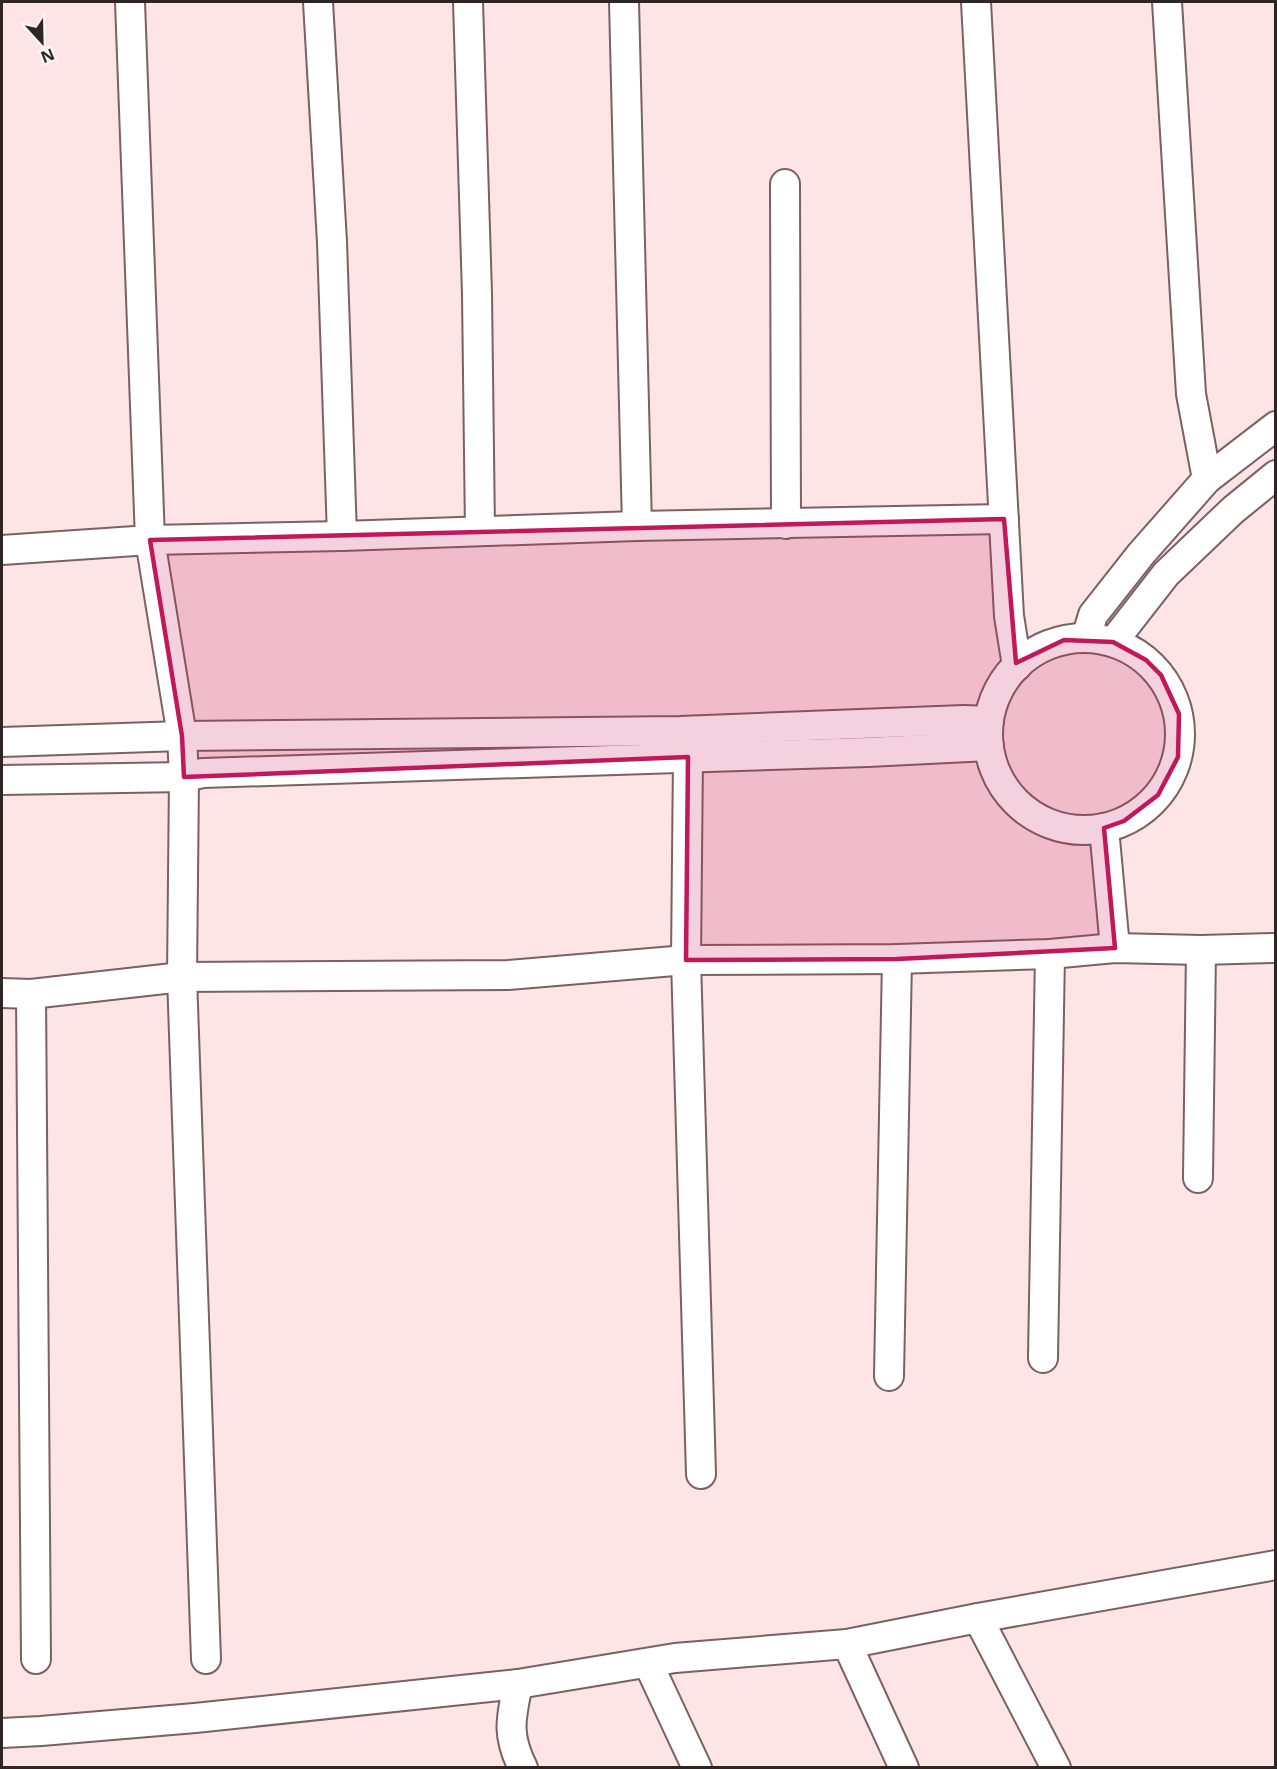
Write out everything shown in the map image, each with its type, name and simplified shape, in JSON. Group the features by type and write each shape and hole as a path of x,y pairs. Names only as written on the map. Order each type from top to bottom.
{"street":[{"path":"130,2 150,540 182,736 184,777 182,977 206,1659"},
{"path":"318,2 332,242 342,536"},
{"path":"468,2 477,294 480,531"},
{"path":"624,2 637,526"},
{"path":"976,2 1009,616 1017,666"},
{"path":"1167,2 1191,394 1207,479"},
{"path":"785,184 786,524"},
{"path":"1100,640 1092,615 1141,554 1207,479 1275,426"},
{"path":"1100,640 1233,510 1275,475"},
{"path":"2,550 150,540 637,526 1004,519"},
{"path":"1064,640 1100,640 1146,660 1161,675 1172,694 1179,714 1181,735 1178,757 1170,777 1158,795 1143,810 1124,821 1104,828 1082,830 1061,827 1041,820 1022,808 1007,793 996,774 989,754 990,711 998,691 1017,666 1044,646 1064,640"},
{"path":"2,742 182,736 680,731 964,720 989,734"},
{"path":"2,780 184,777 203,773 688,757 989,734"},
{"path":"688,757 686,960 701,1474"},
{"path":"1104,828 1114,948"},
{"path":"2,993 31,993 182,977 508,975 686,960 897,959 1050,954 1114,948 1201,950 1273,948"},
{"path":"1198,1179 1201,950"},
{"path":"1043,1358 1050,954"},
{"path":"889,1376 897,959"},
{"path":"31,993 36,1659"},
{"path":"2,1733 195,1718 518,1684 675,1658 847,1644 1275,1565"},
{"path":"978,1618 1056,1767"},
{"path":"847,1644 904,1767"},
{"path":"648,1663 697,1767"},
{"path":"518,1684 510,1724 515,1752 522,1767"}],"highlighted area":[{"path":"1004,519 1016,663 1064,640 1113,642 1146,660 1161,675 1179,714 1178,757 1158,795 1124,821 1104,828 1115,948 897,959 686,960 688,757 184,777 182,736 150,540"}]}
